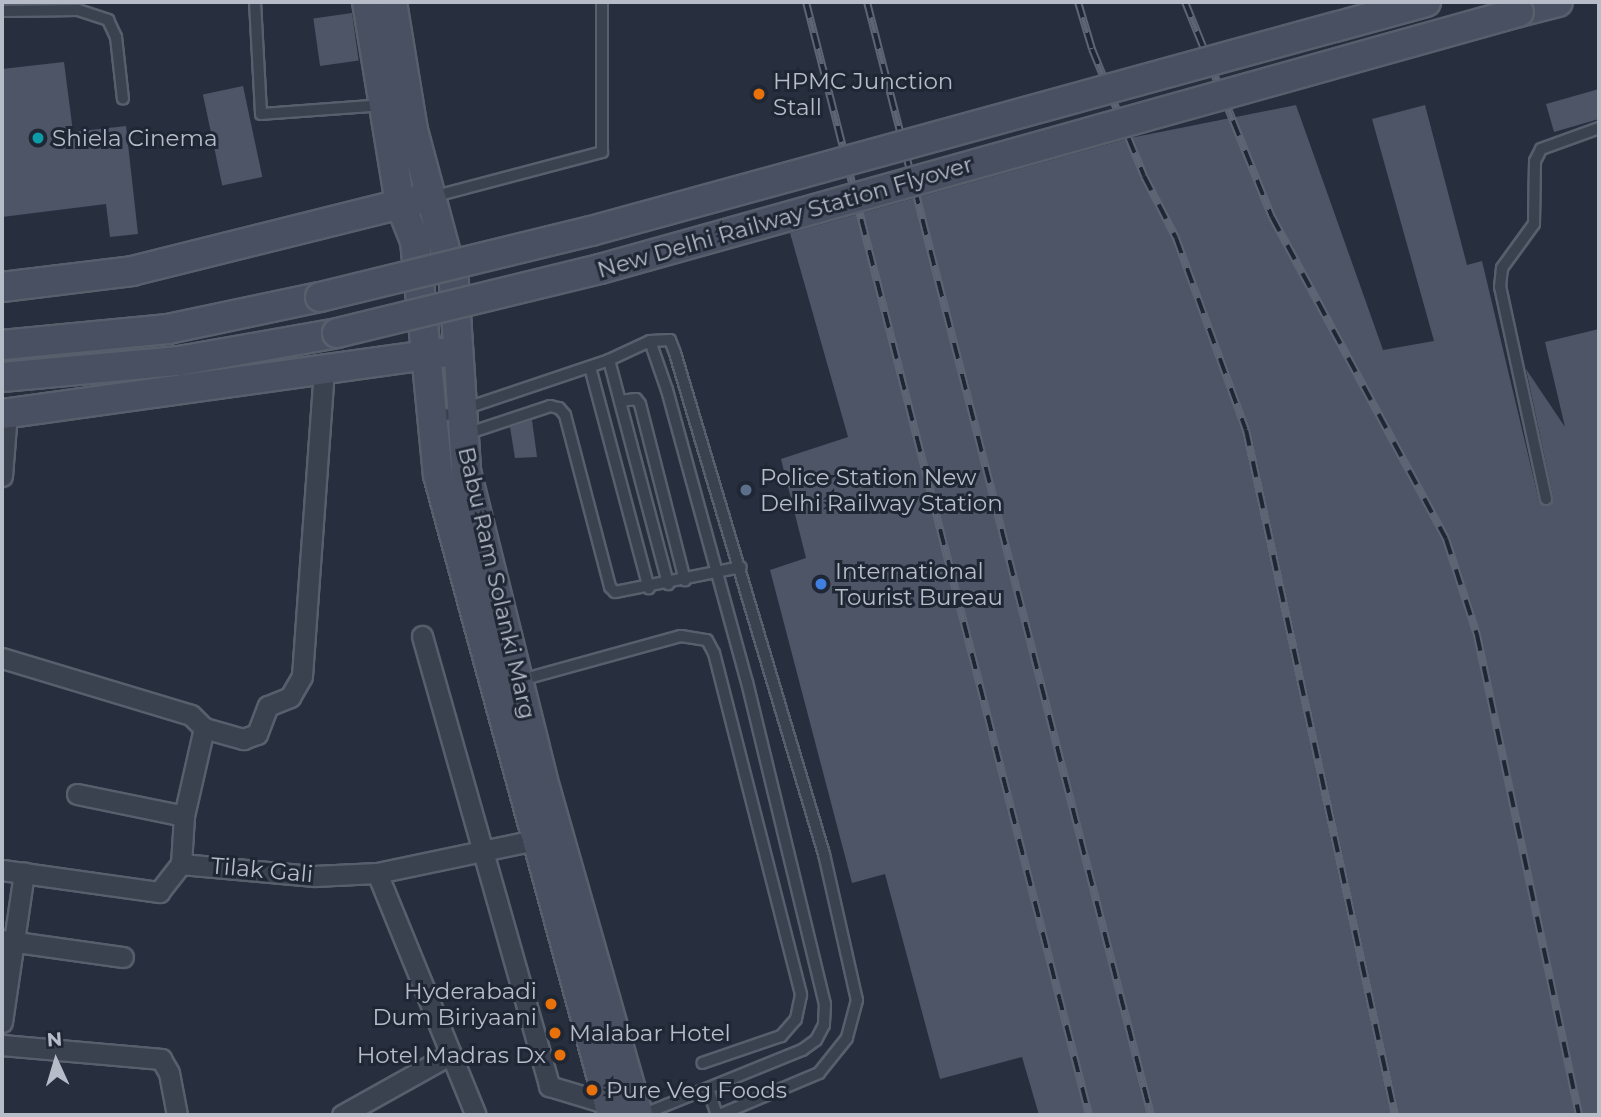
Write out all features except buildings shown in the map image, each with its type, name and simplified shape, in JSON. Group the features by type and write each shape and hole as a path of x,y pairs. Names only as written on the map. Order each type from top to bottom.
{"main road":[{"name":"Babu Ram Solanki Marg","path":"367,2 400,203 415,241 438,475 498,687 535,840 610,1110"},
{"name":"Babu Ram Solanki Marg","path":"392,2 413,130 454,283 466,471 521,680 545,791 640,1115"},
{"name":"New Delhi Railway Station Flyover","path":"2,345 168,329 320,298 591,231 1426,2"},
{"name":"New Delhi Railway Station Flyover","path":"2,377 179,361 337,333 600,269 1558,2"},
{"path":"2,287 132,271 432,197"},
{"path":"4,414 324,372 457,349"}],"street":[{"path":"2,658 191,715 204,728 251,738 268,706 290,697 302,677 324,372"},
{"path":"2,476 4,414"},
{"path":"422,636 486,850 549,1086 610,1110"},
{"path":"181,864 184,816 204,728"},
{"path":"77,794 184,816"},
{"name":"Tilak Gali","path":"2,870 159,892 181,864 314,876 377,873 535,840"},
{"path":"2,1022 9,941 24,873"},
{"path":"377,873 475,1115"},
{"path":"9,941 122,957"},
{"path":"2,1045 161,1059 169,1073 177,1115"},
{"path":"342,1115 451,1054"}],"lane":[{"path":"255,2 261,114 383,105"},
{"path":"432,197 602,152 601,2"},
{"path":"2,10 78,10 107,20 116,37 123,99"},
{"path":"1546,499 1500,287 1502,268 1534,224 1535,161 1541,149 1599,128"},
{"path":"461,424 650,341 670,340 741,567 824,854 857,1000 847,1038 819,1073 718,1115 708,1089"},
{"path":"640,1115 802,1050 816,1040 824,1025 825,1004 718,573 650,341"},
{"path":"609,360 668,584"},
{"path":"590,367 649,588"},
{"path":"620,401 636,400 640,404 685,580"},
{"path":"433,420 461,424 550,406 559,408 565,415 610,587 624,594 741,567"},
{"path":"521,680 681,636 707,640 714,653 801,995 796,1019 781,1036 702,1063"}],"railway":[{"path":"806,2 1089,1115"},
{"path":"867,2 1151,1115"},
{"path":"1078,2 1092,49 1144,176 1176,238 1246,430 1395,1115"},
{"path":"1185,2 1272,217 1446,539 1477,635 1579,1115"}],"place":[{"name":"HPMC Junction Stall","path":"759,94"},
{"name":"Shiela Cinema","path":"38,138"},
{"name":"Police Station New Delhi Railway Station","path":"746,490"},
{"name":"International Tourist Bureau","path":"821,584"},
{"name":"Hyderabadi Dum Biriyaani","path":"551,1004"},
{"name":"Malabar Hotel","path":"555,1033"},
{"name":"Hotel Madras Dx","path":"560,1055"},
{"name":"Pure Veg Foods","path":"592,1090"}]}
